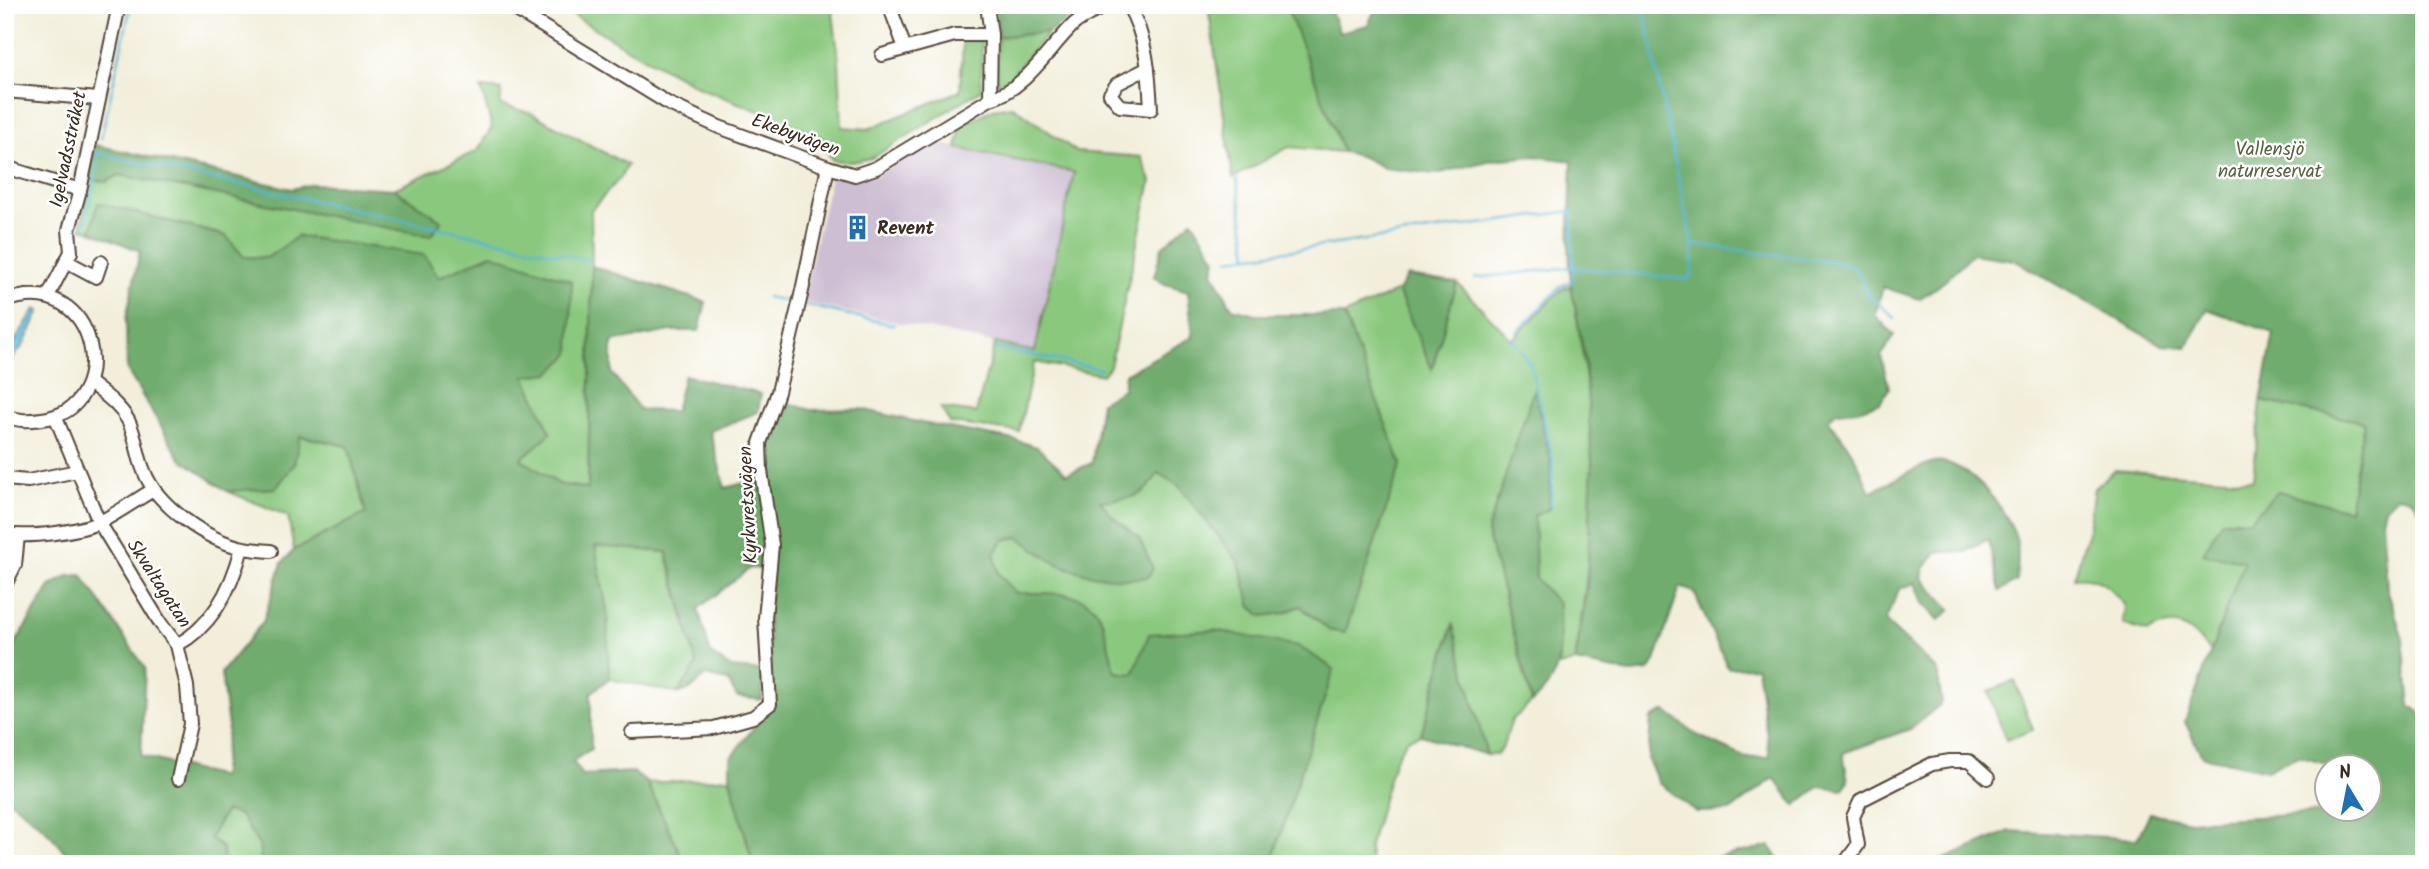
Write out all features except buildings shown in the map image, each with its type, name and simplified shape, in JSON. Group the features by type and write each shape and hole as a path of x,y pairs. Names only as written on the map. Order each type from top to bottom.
{"street":[{"name":"Igelvadsstråket","path":"48,296 69,256 69,230 119,5"},
{"name":"Ekebyvägen","path":"508,5 669,104 719,127 828,167 855,174 876,168 990,99 1004,95 1026,76 1076,22 1107,5"},
{"path":"889,5 905,48"},
{"path":"987,5 991,35 990,99"},
{"path":"1128,5 1137,19 1145,42 1148,68"},
{"path":"882,55 955,35 991,35"},
{"path":"5,91 98,99"},
{"path":"5,167 80,190"},
{"name":"Kyrkvretsvägen","path":"632,732 714,728 753,718 770,704 765,618 772,545 761,471 760,443 778,392 828,167"},
{"path":"69,256 96,277 101,262"},
{"path":"5,300 30,295 48,296 66,304 84,327 91,353 89,382 81,399 72,408 56,418 24,422 5,416"},
{"path":"89,382 115,403 128,421 144,472 153,490 172,510 199,530 242,548 271,551"},
{"name":"Skvaltagatan","path":"56,418 99,522 161,624 177,645 187,686 190,724 178,779"},
{"path":"5,479 29,481 77,471"},
{"path":"5,585 15,565 12,535 48,534 99,522 153,490"},
{"path":"177,645 194,635 215,611 234,579 242,548"},
{"path":"1844,864 1858,845 1853,817 1861,800 1922,768 1950,761 1969,761 1988,778"}],"shaded area":[{"path":"930,142 1074,172 1035,352 802,302 831,175 874,177"}],"green space":[{"path":"557,5 832,5 839,61 842,127 868,129 960,91 963,41 982,40 981,90 872,158 852,162 832,160 817,134 703,89 628,49"},
{"path":"996,5 1089,5 1049,32 998,37"},
{"path":"1208,5 1286,5 1343,152 1289,147 1233,178"},
{"name":"Vallensjö naturreservat","path":"1286,5 1329,5 1339,32 1368,25 1377,5 2424,5 2424,520 2415,503 2408,498 2397,496 2385,508 2382,520 2387,588 2403,639 2410,705 2424,716 2424,864 1933,864 2010,831 2137,839 2150,813 2190,821 2314,814 2314,824 2384,824 2384,754 2314,754 2314,761 2298,756 2267,770 2202,756 2185,722 2244,561 2203,554 2222,520 2250,520 2278,491 2349,510 2364,422 2261,401 2274,333 2207,309 2187,347 2162,345 2014,260 1972,254 1945,281 1919,299 1883,287 1875,315 1894,335 1881,356 1889,388 1880,403 1857,410 1836,412 1828,420 1853,454 1870,492 1934,462 1960,468 1973,478 1998,504 2014,532 2018,549 2017,581 2000,591 1988,539 1966,552 1936,552 1924,569 1922,578 1951,610 1939,620 1923,603 1915,583 1899,589 1885,621 1937,670 1942,703 1910,729 1843,753 1848,781 1843,790 1819,787 1795,805 1774,778 1730,811 1696,812 1659,783 1648,760 1651,718 1665,711 1697,735 1746,758 1770,757 1757,667 1728,668 1694,592 1680,587 1655,661 1649,671 1630,673 1575,662 1587,587 1592,461 1585,359 1571,285 1569,248 1572,161 1534,156 1492,160 1436,174 1384,168 1363,157 1343,152"},
{"path":"1049,32 1009,78 996,84 998,37"},
{"path":"481,88 502,90 500,105 531,113 627,165 621,177 591,210 588,489 559,484 521,459 525,375 492,254 439,277 298,236 267,258 243,257 226,236 99,203 91,231 81,228 89,179 106,182 119,175 430,236 442,221 394,189 477,151 492,127"},
{"path":"1013,106 1077,152 1141,157 1151,181 1110,366 1103,375 1034,362 1019,432 950,423 941,408 976,413 995,343 1035,352 1074,172 957,148 961,125 993,109"},
{"path":"95,145 292,189 313,184 394,189 442,221 430,236 119,175 106,182 89,179"},
{"path":"98,203 226,236 244,257 267,258 298,236 424,255 439,277 492,254 572,281 570,354 550,373 525,376 551,433 521,459 559,484 588,489 592,266 706,302 699,331 671,331 612,342 612,373 640,410 675,411 684,375 761,394 758,412 710,431 725,488 768,477 767,445 781,401 811,410 861,409 1015,440 1037,447 1067,474 1092,463 1101,402 1123,389 1125,374 1193,337 1188,291 1165,284 1154,277 1162,247 1192,220 1216,259 1213,272 1232,308 1260,315 1344,315 1401,464 1345,633 1329,630 1300,606 1284,613 1262,616 1251,607 1239,562 1179,486 1158,473 1141,494 1100,501 1112,516 1139,538 1153,568 1148,577 1117,578 1065,567 1018,537 1004,540 994,553 998,573 1015,593 1053,593 1089,603 1103,623 1116,672 1133,674 1149,634 1214,630 1298,646 1334,669 1271,864 753,864 730,778 730,758 772,704 768,619 772,569 750,568 698,609 711,654 731,668 763,671 762,700 737,697 728,681 705,676 690,690 678,693 697,665 667,552 595,546 607,610 609,679 591,693 591,749 573,761 582,775 633,772 647,783 685,864 262,864 259,845 240,815 225,811 210,838 222,848 225,864 72,864 51,836 5,797 5,654 9,654 50,586 68,576 82,575 145,668 141,756 221,777 228,727 221,673 263,622 282,563 294,550 366,513 348,446 300,436 294,464 276,488 227,491 180,458 127,370 126,319 140,251 91,231"},
{"path":"1407,276 1457,283 1432,369 1398,291"},
{"path":"1457,283 1512,340 1562,289 1571,285 1585,372 1592,460 1588,561 1575,662 1559,666 1559,605 1536,579 1534,516 1551,461 1534,391 1487,532 1532,702 1512,720 1502,749 1496,755 1487,755 1452,627 1421,735 1407,739 1394,762 1369,848 1371,864 1271,864 1333,669 1133,674 1115,672 1109,653 1067,594 1015,593 998,573 994,553 1004,540 1018,537 1064,567 1139,538 1112,516 1100,501 1134,495 1148,486 1158,472 1179,486 1239,562 1251,607 1262,616 1284,613 1300,606 1329,630 1401,464 1344,315 1398,291 1432,368"},
{"path":"1534,389 1551,461 1549,509 1534,516 1536,579 1559,605 1560,646 1559,658 1551,680 1532,702 1487,532"},
{"path":"2261,401 2364,422 2349,511 2278,491 2244,561 2211,651 2183,627 2168,625 2147,632 2123,624 2125,606 2109,588 2090,578 2074,578 2088,531 2094,488 2115,470 2253,480"},
{"path":"299,436 348,446 366,514 294,550 288,516 227,491 276,488 294,464"},
{"path":"594,545 666,552 697,665 678,693 609,679 607,610"},
{"path":"1453,625 1487,755 1421,735"},
{"path":"2015,681 2033,730 2006,740 1988,691"},
{"path":"730,778 753,864 685,864 647,783"},
{"path":"225,811 240,815 259,845 262,864 225,864 222,848 210,838"},
{"path":"1770,846 1782,864 1711,864 1710,859"}],"water":[{"path":"35,309 40,311 23,346 5,367 5,351 12,346"}],"waterway":[{"path":"101,138 131,5"},
{"path":"1643,5 1692,244 1841,263 1857,270 1868,294 1895,318"},
{"path":"85,226 98,151"},
{"path":"97,153 588,260"},
{"path":"1237,179 1248,255"},
{"path":"1229,259 1572,211 1573,280 1561,286 1517,332"},
{"path":"1475,278 1573,267 1688,279 1692,275 1692,244"},
{"path":"767,297 795,303"},
{"path":"805,305 894,325"},
{"path":"1512,337 1530,364 1543,416 1553,460 1551,506"},
{"path":"996,348 1100,369"}],"place":[{"name":"Revent","path":"857,227"}]}
